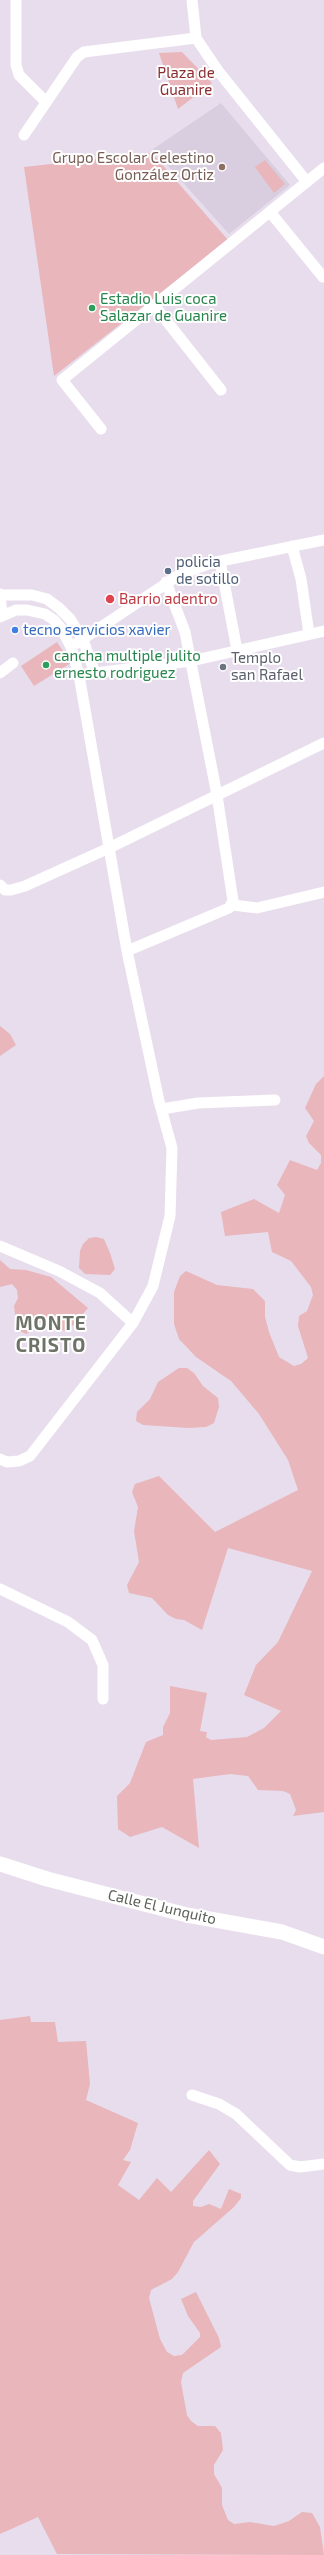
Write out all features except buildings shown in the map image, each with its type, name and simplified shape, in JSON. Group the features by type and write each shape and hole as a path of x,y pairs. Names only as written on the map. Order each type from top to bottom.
{"street":[{"path":"16,0 16,65 19,75 46,102"},
{"path":"192,0 196,38 219,72 307,182"},
{"path":"24,135 77,57 84,52 196,38"},
{"path":"101,429 62,380 324,168"},
{"path":"270,212 323,277"},
{"path":"154,305 221,390"},
{"path":"71,647 166,582 179,575 220,561 324,540"},
{"path":"292,546 301,579 309,634"},
{"path":"220,561 237,650"},
{"path":"166,582 185,632 217,795 233,905"},
{"path":"0,1459 7,1462 19,1461 30,1456 133,1323 153,1286 170,1216 172,1148 127,951 79,675 71,647 61,628 45,614 27,610 1,616 0,594 25,595 46,599 70,619 83,640 95,673"},
{"path":"79,675 190,661 324,631"},
{"path":"0,673 13,663"},
{"path":"0,885 5,890 25,886 109,848 324,743"},
{"path":"127,951 233,905 257,908 322,896"},
{"path":"162,1109 205,1103 275,1100"},
{"path":"0,1246 59,1271 100,1293 133,1323"},
{"path":"0,1589 68,1622 92,1640 103,1665 103,1699"},
{"name":"Calle El Junquito","path":"0,1864 47,1879 187,1915 282,1932 324,1947"},
{"path":"192,2095 219,2104 236,2114 290,2165 300,2168 324,2164"}],"shaded area":[{"name":"Grupo Escolar Celestino González Ortiz","path":"221,103 290,185 229,234 153,149"}],"green space":[{"name":"Plaza de Guanire","path":"182,52 212,83 178,109 159,53"},
{"name":"Estadio Luis coca Salazar de Guanire","path":"152,153 228,240 54,376 24,167"},
{"path":"265,160 285,184 274,193 255,167"},
{"name":"cancha multiple julito ernesto rodriguez","path":"57,642 71,663 34,686 21,666"},
{"path":"0,1026 10,1034 16,1045 0,1056"},
{"path":"324,1076 324,1812 293,1816 296,1810 290,1794 283,1791 258,1790 248,1776 230,1774 193,1779 199,1848 162,1827 130,1837 118,1829 117,1796 130,1783 146,1742 163,1735 163,1727 170,1713 170,1686 207,1693 200,1731 207,1732 206,1737 211,1740 247,1737 264,1728 281,1711 244,1695 256,1665 278,1642 312,1571 228,1548 202,1630 184,1620 176,1619 168,1615 152,1598 129,1593 127,1585 139,1562 134,1531 138,1507 132,1492 135,1484 159,1476 215,1532 298,1490 288,1460 259,1414 231,1381 196,1357 179,1339 174,1324 174,1292 180,1276 186,1271 217,1285 253,1289 265,1301 265,1317 279,1357 294,1366 301,1364 308,1358 298,1326 299,1316 307,1311 313,1295 311,1287 291,1261 272,1252 268,1232 225,1236 221,1212 254,1199 279,1213 285,1195 277,1185 290,1160 317,1170 321,1163 321,1155 309,1143 306,1136 314,1121 305,1108 316,1084"},
{"path":"96,1237 104,1239 110,1253 115,1269 110,1275 85,1274 79,1268 80,1251 83,1244 89,1238"},
{"path":"0,1260 10,1269 26,1270 51,1277 88,1308 67,1332 45,1322 37,1323 32,1330 26,1334 18,1330 14,1306 18,1298 17,1290 12,1284 0,1287"},
{"path":"179,1368 187,1368 194,1373 203,1386 218,1398 219,1407 214,1423 206,1427 189,1428 143,1425 136,1421 137,1412 150,1399 158,1382"},
{"path":"30,2016 31,2022 55,2022 58,2042 86,2041 90,2084 86,2100 138,2123 130,2150 123,2160 131,2162 118,2185 139,2200 157,2178 171,2192 209,2150 220,2164 193,2201 193,2206 201,2207 209,2204 221,2209 229,2189 241,2194 241,2198 234,2207 194,2242 178,2272 172,2279 151,2290 149,2298 160,2339 167,2352 174,2356 182,2355 200,2337 200,2333 188,2316 181,2299 196,2292 219,2338 221,2347 183,2373 181,2382 187,2415 191,2421 198,2426 215,2426 221,2433 223,2450 214,2465 214,2474 222,2488 222,2505 228,2520 234,2524 250,2522 274,2526 289,2521 302,2512 312,2513 320,2527 324,2555 57,2554 38,2517 0,2534 0,2020"}],"place":[{"name":"Grupo Escolar Celestino González Ortiz","path":"222,167"},
{"name":"Estadio Luis coca Salazar de Guanire","path":"92,308"},
{"name":"policia de sotillo","path":"168,571"},
{"name":"Barrio adentro","path":"110,599"},
{"name":"tecno servicios xavier","path":"15,630"},
{"name":"cancha multiple julito ernesto rodriguez","path":"46,665"},
{"name":"Templo san Rafael","path":"223,667"}],"district":[{"name":"MONTE CRISTO","path":"51,1335"}]}
